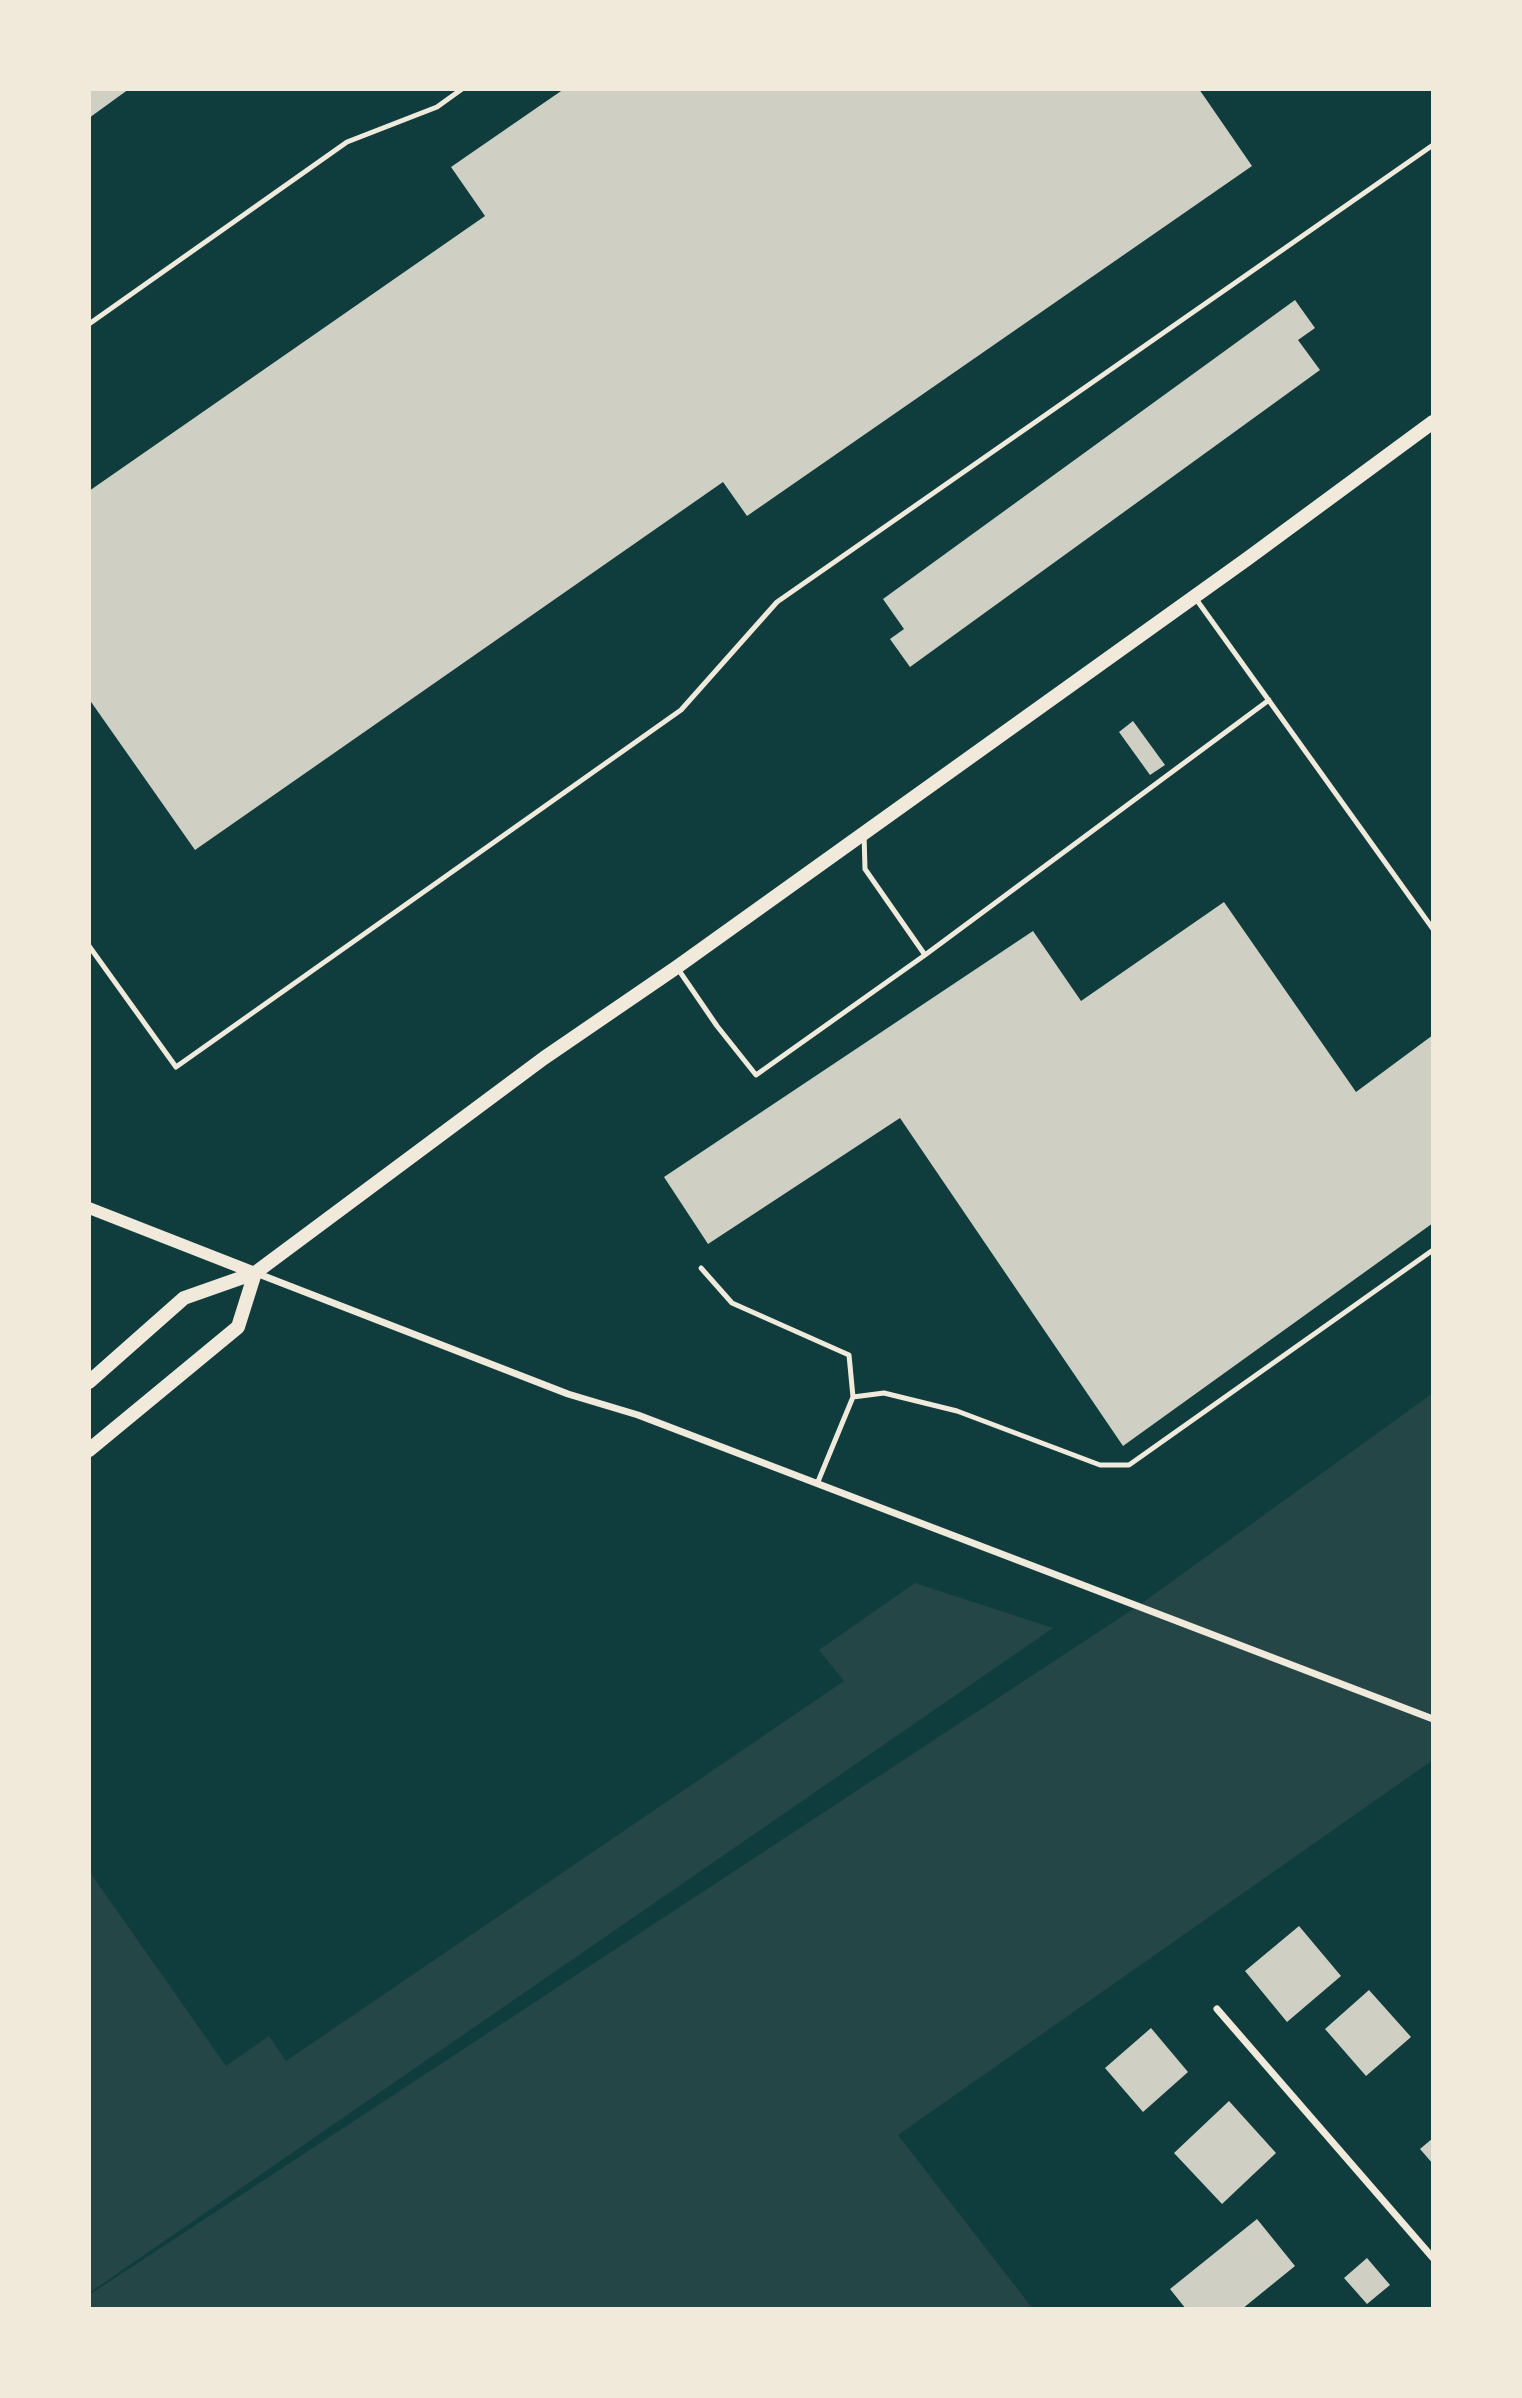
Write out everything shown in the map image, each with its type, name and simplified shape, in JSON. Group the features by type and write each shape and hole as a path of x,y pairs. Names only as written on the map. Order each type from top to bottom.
{"main road":[{"path":"89,1382 184,1298 255,1273 544,1058 677,967 1194,597 1433,422"},
{"path":"89,1450 238,1327 255,1273"}],"street":[{"path":"89,1208 568,1394 638,1415 1433,1719"},
{"path":"1217,2009 1433,2258"}],"lane":[{"path":"89,324 347,142 437,107 462,89"},
{"path":"89,946 176,1067 681,710 777,601 1433,145"},
{"path":"1194,597 1433,929"},
{"path":"677,967 756,1075 925,955 1269,699"},
{"path":"864,831 865,869 925,955"},
{"path":"853,1397 884,1393 957,1411 1100,1465 1129,1465 1433,1250"},
{"path":"701,1268 732,1303 849,1355 853,1397 817,1484"}],"shaded area":[{"path":"1433,1393 1433,1760 898,2135 1033,2309 89,2309 89,2295 1138,1606"},
{"path":"915,1583 1053,1628 89,2293 89,1871 226,2066 269,2036 286,2061 844,1681 819,1650"}],"building":[{"path":"89,89 129,89 89,118"},
{"path":"564,89 1199,89 1252,166 747,516 723,482 195,850 89,699 89,491 485,216 451,167"},
{"path":"1295,300 1315,328 1298,340 1320,370 910,667 890,639 904,629 883,599"},
{"path":"1133,721 1165,765 1150,775 1119,732"},
{"path":"1224,902 1356,1092 1433,1035 1433,1223 1123,1446 900,1118 708,1244 664,1177 1033,931 1081,1001"},
{"path":"1299,1926 1341,1976 1287,2022 1245,1971"},
{"path":"1369,1990 1411,2037 1366,2076 1325,2029"},
{"path":"1151,2028 1188,2072 1143,2112 1105,2068"},
{"path":"1229,2101 1276,2153 1222,2204 1174,2153"},
{"path":"1433,2138 1433,2164 1420,2149"},
{"path":"1257,2219 1295,2266 1242,2309 1186,2309 1170,2289"},
{"path":"1367,2258 1390,2285 1367,2304 1344,2278"}]}
